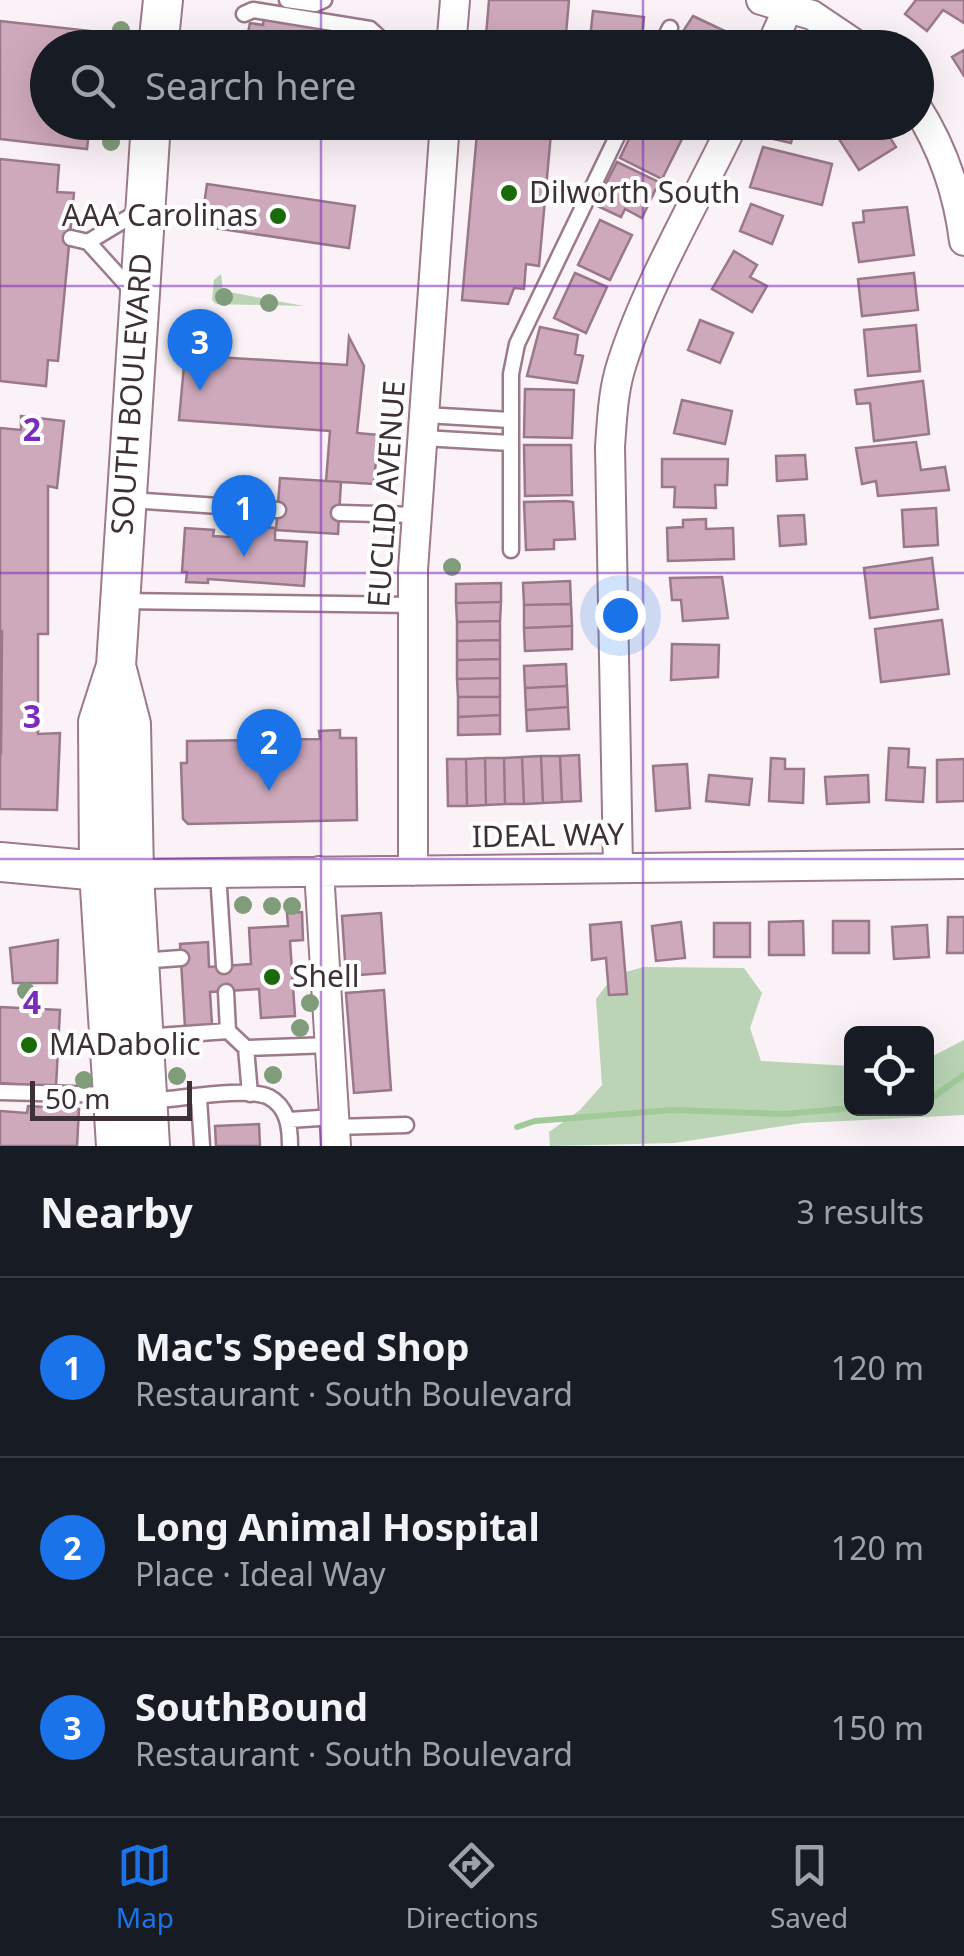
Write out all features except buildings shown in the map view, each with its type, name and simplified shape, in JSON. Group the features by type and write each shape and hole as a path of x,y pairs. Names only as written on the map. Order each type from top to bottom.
{"main road":[{"path":"160,30 163,0"},
{"name":"SOUTH BOULEVARD","path":"150,140 116,666 131,724 116,872 130,1098 150,1146"},
{"path":"0,862 116,872"},
{"name":"SOUTH BOULEVARD","path":"116,872 139,961 144,1036 116,1146"}],"street":[{"path":"452,30 455,0"},
{"path":"761,0 789,6 838,30"},
{"path":"778,30 789,6"},
{"path":"934,137 954,186 964,241"},
{"name":"EUCLID AVENUE","path":"412,870 412,605 444,140"},
{"path":"618,867 610,447 613,402 621,364 640,316 725,140"},
{"name":"IDEAL WAY","path":"116,872 964,864"},
{"path":"319,871 336,1130"}],"lane":[{"path":"287,0 315,4 324,0"},
{"path":"244,14 253,10 371,30"},
{"path":"511,550 510,374 518,344 615,140"},
{"path":"88,242 146,207"},
{"path":"71,238 88,242 138,299"},
{"path":"424,427 510,420"},
{"path":"424,427 510,443"},
{"path":"124,500 278,510"},
{"path":"339,513 416,515"},
{"path":"120,601 412,605"},
{"path":"218,873 219,959"},
{"path":"139,961 180,958"},
{"path":"226,992 228,1031 246,1048 250,1094"},
{"path":"144,1036 228,1031"},
{"path":"246,1048 330,1045"},
{"path":"0,1092 130,1098 250,1094 270,1098 290,1120 336,1130 406,1125"},
{"path":"199,1098 202,1146"},
{"path":"290,1120 290,1146"}],"green space":[{"path":"221,274 223,291 304,306 216,304 212,300 214,280"},
{"path":"644,967 744,968 762,993 750,1028 761,1061 844,1066 844,1116 934,1116 934,1055 964,1040 964,1115 802,1123 675,1143 550,1146 549,1132 580,1110 602,1085 596,999 614,975"}],"waterway":[{"path":"934,1096 964,1075"},
{"path":"517,1127 535,1121 673,1110 784,1114 844,1109"}],"place":[{"name":"Dilworth South","path":"509,193"},
{"name":"AAA Carolinas","path":"278,216"},
{"name":"SouthBound","path":"200,391"},
{"name":"Mac's Speed Shop","path":"244,557"},
{"name":"Long Animal Hospital","path":"269,791"},
{"name":"Shell","path":"272,977"},
{"name":"MADabolic","path":"29,1045"}]}
